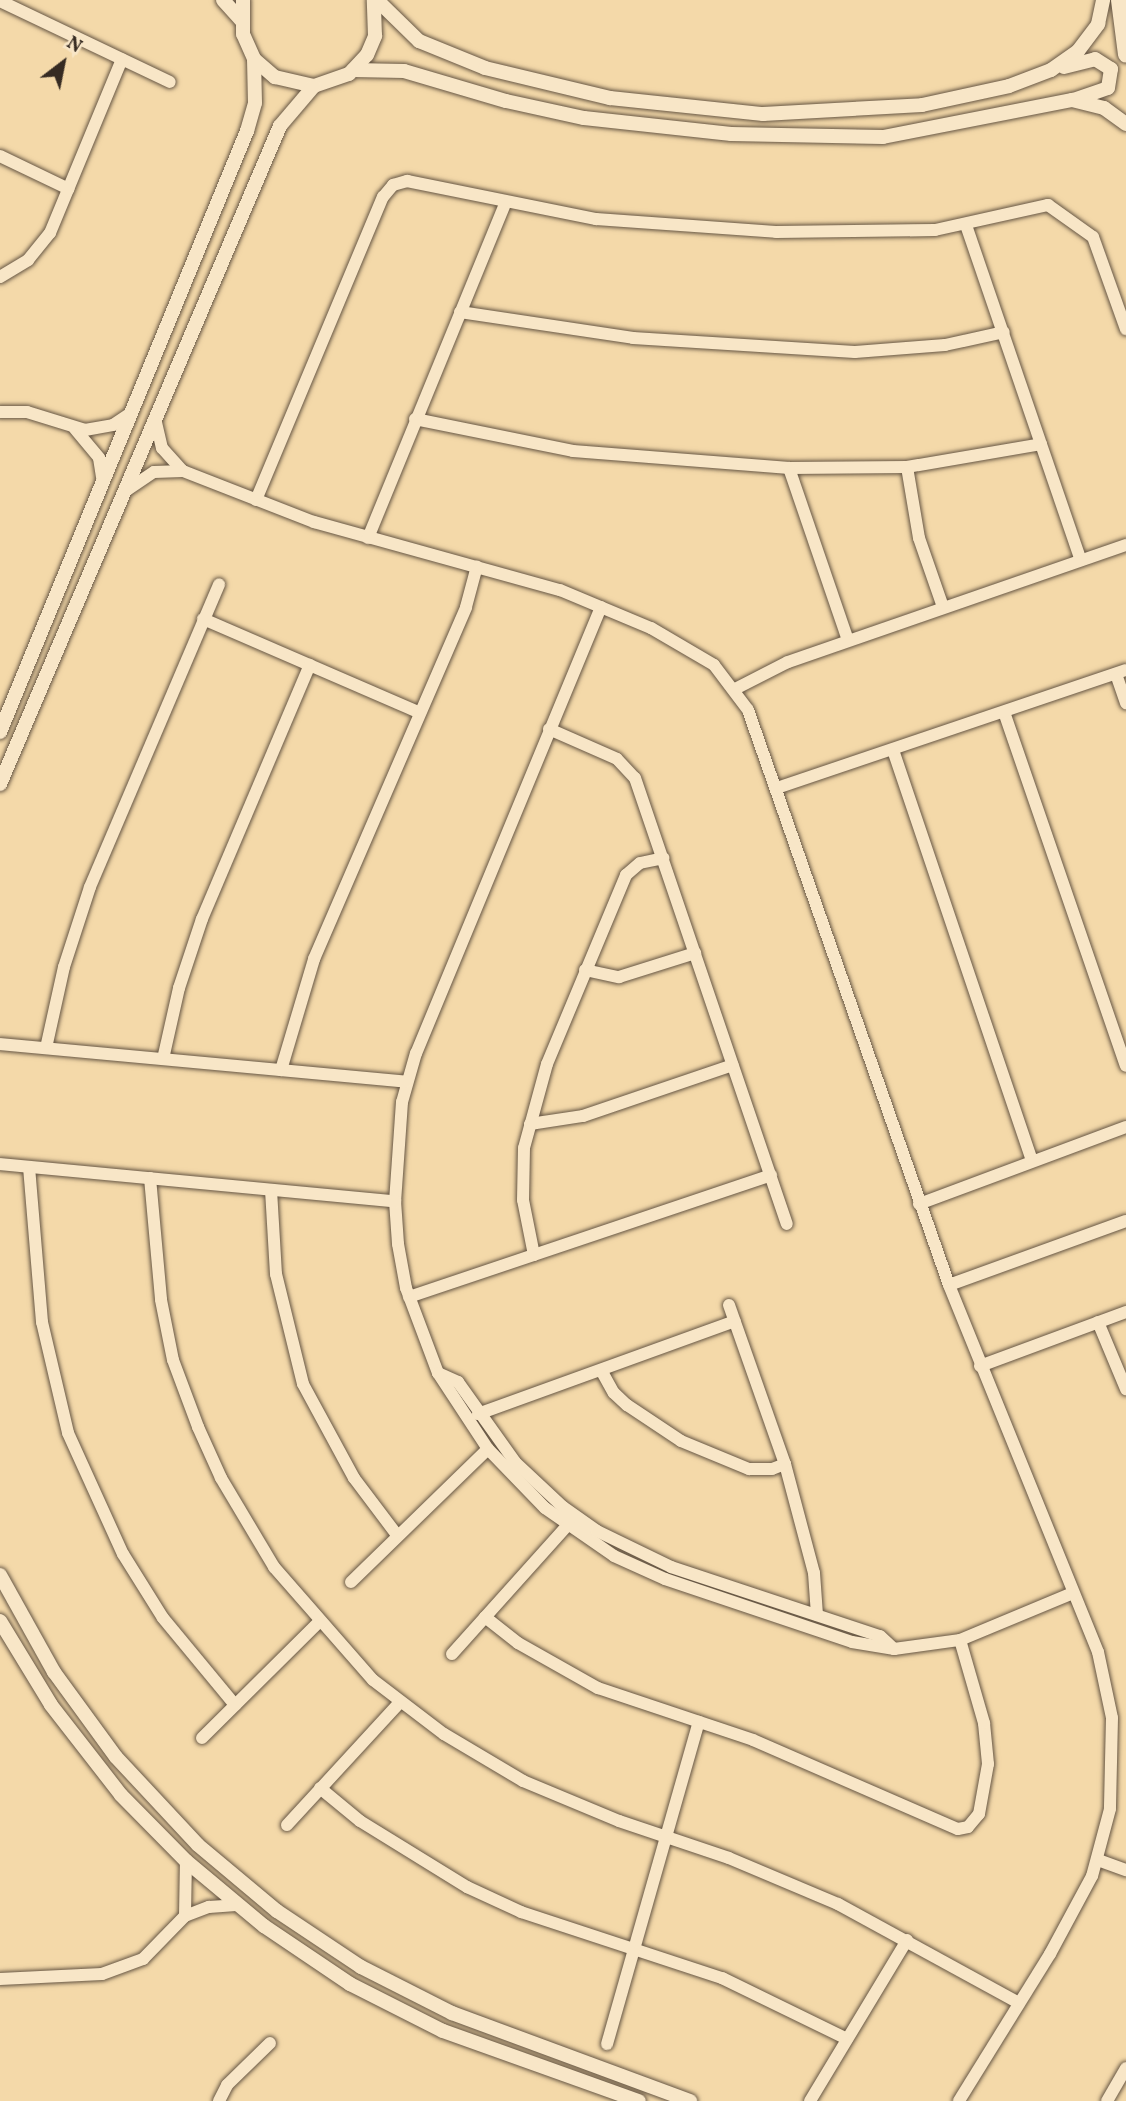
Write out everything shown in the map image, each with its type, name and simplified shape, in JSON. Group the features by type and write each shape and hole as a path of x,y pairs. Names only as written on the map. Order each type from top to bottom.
{"main road":[{"path":"1119,0 1126,55"}],"street":[{"path":"0,732 135,409 249,124 256,88 254,59 241,20 223,0"},
{"path":"241,20 243,0"},
{"path":"0,784 280,126 314,86 353,70 404,71 506,102 584,118 731,134 830,139 909,134 1072,100 1108,88 1110,67 1095,59 973,95 901,108 763,114 665,105 556,86 453,56 411,35 376,0"},
{"path":"353,70 375,36 376,0"},
{"path":"1051,70 1086,43 1098,24 1103,0"},
{"path":"0,1 170,82"},
{"path":"0,277 40,247 69,189 122,59"},
{"path":"254,59 287,83 314,86"},
{"path":"1072,100 1104,108 1126,124"},
{"path":"0,156 69,189"},
{"path":"256,500 385,193 399,183 416,182 505,204 596,219 776,232 868,234 966,225 1042,204 1060,209 1097,242 1126,329"},
{"path":"368,538 505,204"},
{"path":"966,225 1081,560"},
{"path":"460,312 633,338 855,352 945,345 1004,332"},
{"path":"0,412 27,412 72,427 106,427 135,409"},
{"path":"155,418 162,448 183,471 256,500 368,538 477,566 601,607 690,647 735,689 777,788 949,1285 1098,1652 1112,1718 1113,1787 1098,1860 1071,1917 959,2101"},
{"path":"415,419 573,451 789,468 906,467 1041,444"},
{"path":"72,427 99,458 103,485"},
{"path":"906,467 919,538 943,607"},
{"path":"789,468 848,640"},
{"path":"123,494 145,475 183,471"},
{"path":"735,689 788,662 1126,545"},
{"path":"281,1070 314,959 418,712 466,607 477,566"},
{"path":"46,1048 64,967 90,887 219,584"},
{"path":"601,607 406,1082 399,1116 395,1201 409,1297 438,1373 488,1448 524,1490 567,1526 614,1556 665,1579 852,1642 894,1649 960,1640 1073,1593"},
{"path":"203,619 418,712"},
{"path":"163,1059 179,988 202,919 310,665"},
{"path":"777,788 1121,672 1126,704"},
{"path":"1004,712 1126,1066"},
{"path":"549,729 631,770 787,1224"},
{"path":"893,750 1032,1161"},
{"path":"534,1255 522,1174 530,1124 547,1064 629,870 663,858"},
{"path":"585,970 609,977 631,975 695,953"},
{"path":"0,1044 406,1082"},
{"path":"530,1124 583,1116 733,1065"},
{"path":"919,1204 1126,1127"},
{"path":"0,1164 395,1201"},
{"path":"29,1167 42,1322 68,1433 123,1554 163,1618 235,1705"},
{"path":"409,1297 771,1175"},
{"path":"150,1178 161,1300 185,1396 248,1527 318,1623 401,1702 480,1758 523,1781 606,1816 668,1836 838,1904 1020,2003"},
{"path":"271,1189 276,1274 303,1384 354,1478 397,1535"},
{"path":"949,1285 1126,1221"},
{"path":"729,1305 785,1464 814,1573 817,1615"},
{"path":"980,1366 1126,1312"},
{"path":"478,1414 735,1321"},
{"path":"1098,1322 1126,1389"},
{"path":"601,1370 614,1393 627,1405 681,1441 749,1468 772,1469 785,1464"},
{"path":"438,1373 453,1376 515,1462 547,1493 606,1536 671,1567 880,1636 894,1649"},
{"path":"351,1582 488,1448"},
{"path":"452,1654 567,1526"},
{"path":"0,1575 54,1672 116,1757 198,1845 276,1911 361,1967 452,2013 690,2101"},
{"path":"485,1617 518,1643 598,1688 800,1758 947,1827 968,1827 982,1804 987,1743 960,1640"},
{"path":"0,1621 84,1750 186,1861 236,1905 321,1966 411,2017 474,2045 639,2101"},
{"path":"202,1738 318,1623"},
{"path":"287,1825 401,1702"},
{"path":"607,2044 699,1723"},
{"path":"320,1788 360,1821 467,1886 521,1912 636,1946 722,1978 847,2039"},
{"path":"1098,1860 1126,1870"},
{"path":"185,1916 186,1861"},
{"path":"0,1979 102,1974 124,1969 152,1952 185,1916 209,1907 236,1905"},
{"path":"810,2101 906,1940"},
{"path":"219,2101 227,2085 270,2043"},
{"path":"1107,2101 1126,2068"}]}
